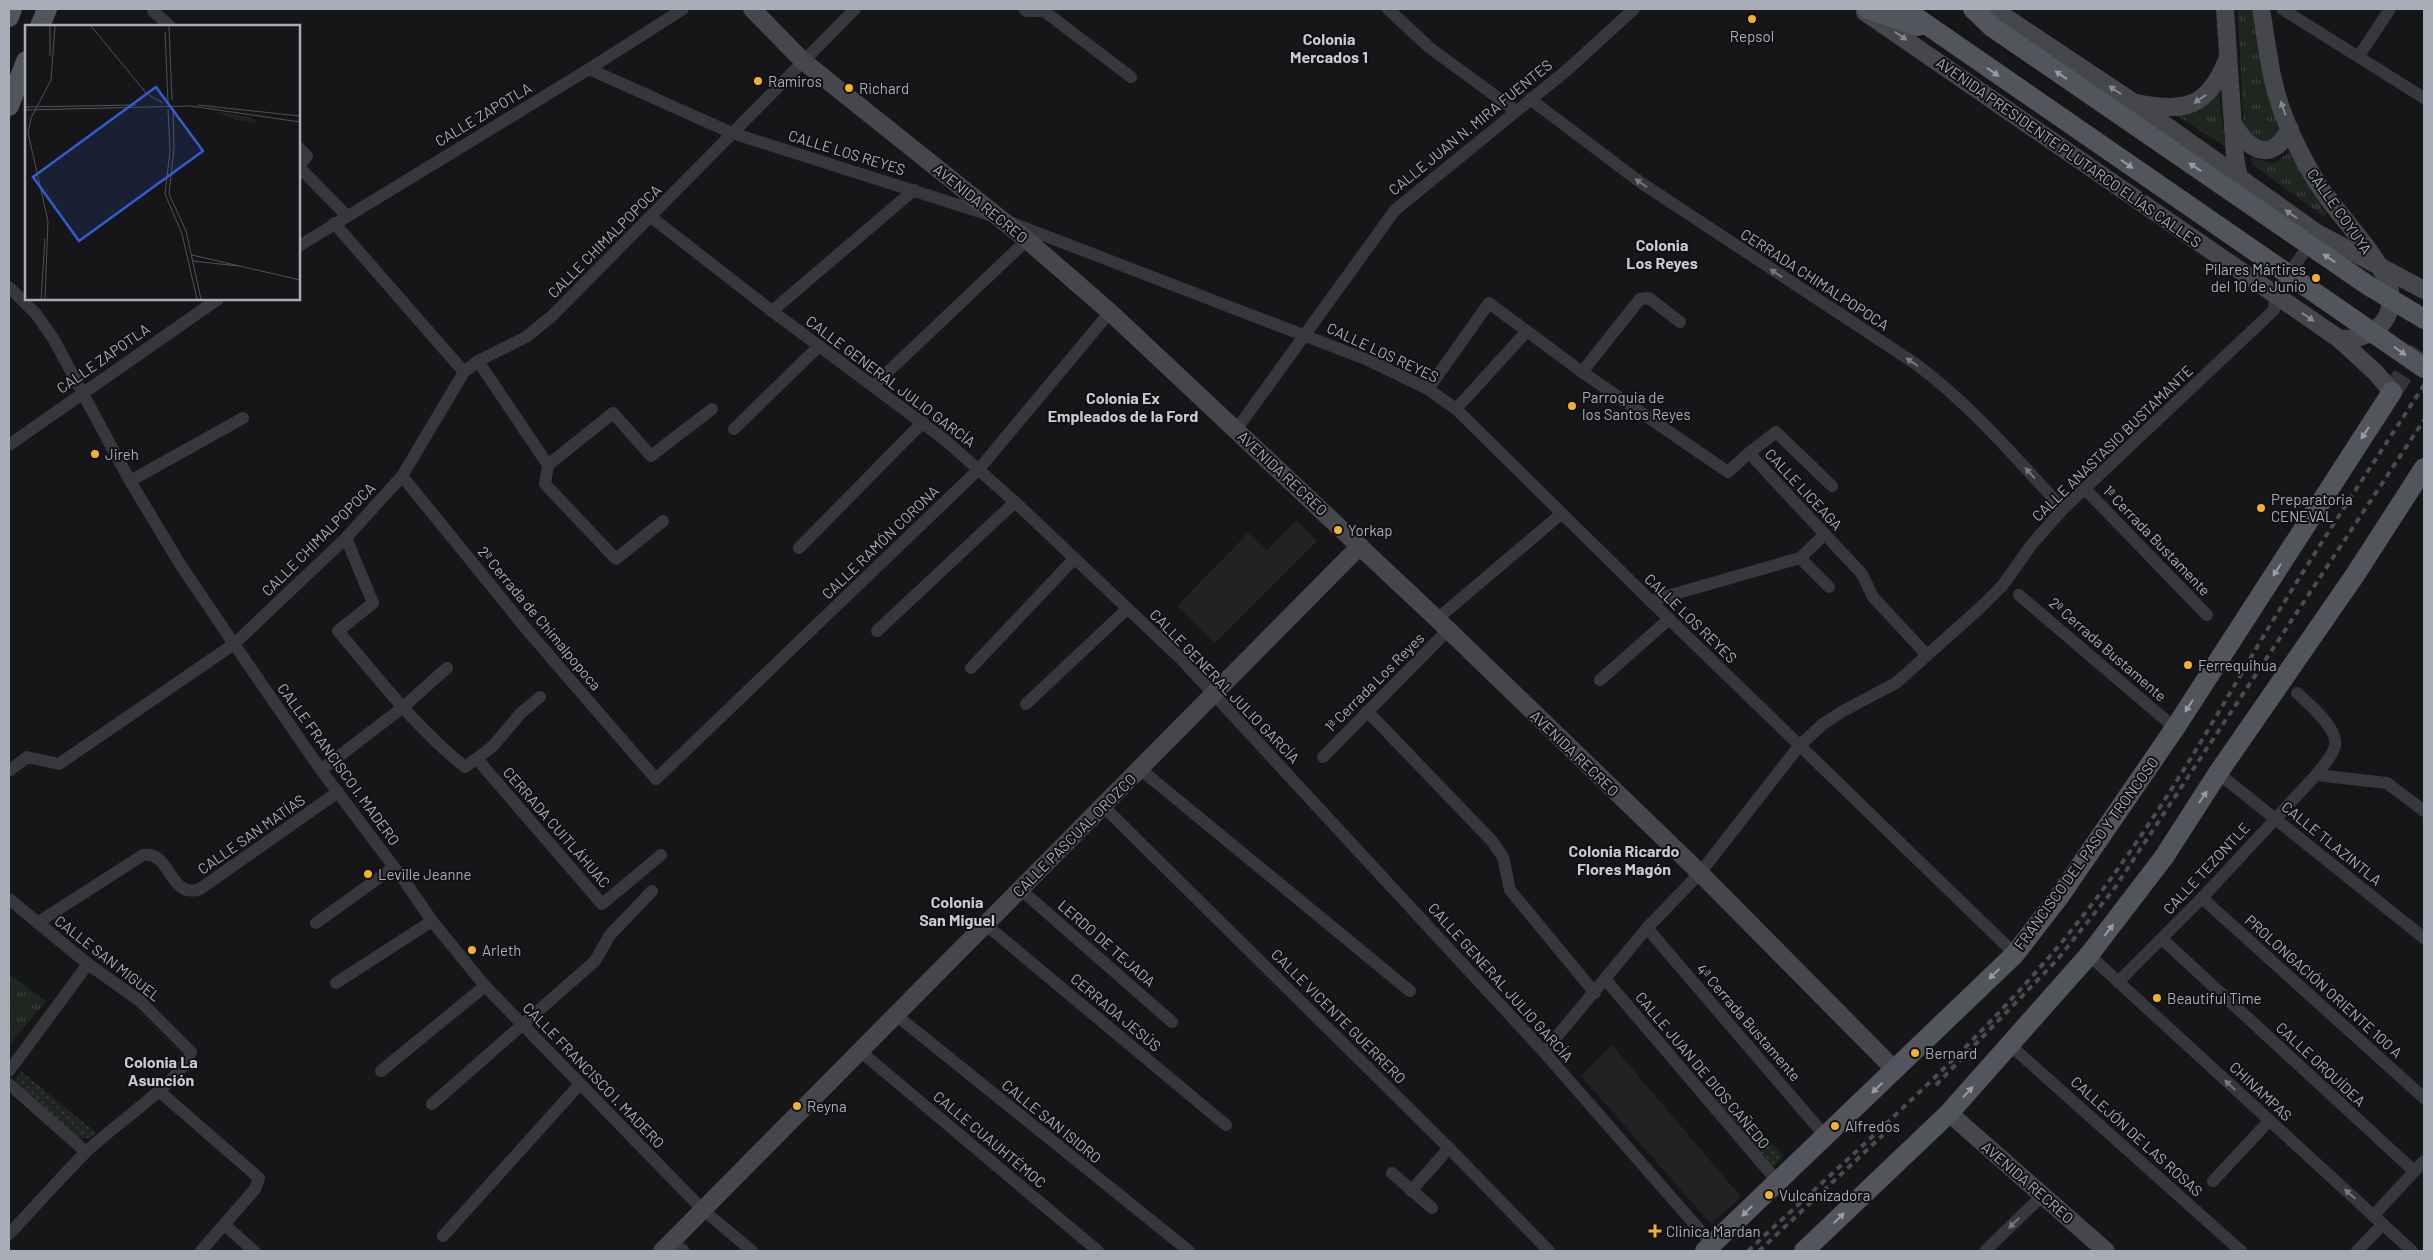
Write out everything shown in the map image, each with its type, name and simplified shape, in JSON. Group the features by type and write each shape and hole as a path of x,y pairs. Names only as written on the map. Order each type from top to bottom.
{"main road":[{"path":"9,17 12,9"},
{"path":"40,25 47,9"},
{"path":"1868,9 1934,31"},
{"name":"AVENIDA PRESIDENTE PLUTARCO ELÍAS CALLES","path":"1904,9 2424,368"},
{"path":"1973,9 1992,18 2369,286 2424,319"},
{"path":"9,106 25,64"},
{"name":"FRANCISCO DEL PASO Y TRONCOSO","path":"1709,1248 2015,954 2059,897 2175,728 2392,392"},
{"path":"1804,1251 1949,1114 2011,1046 2089,955 2164,857 2218,773 2355,575 2424,468"}],"street":[{"name":"CALLE ZAPOTLA","path":"300,245 346,215 589,69 683,9"},
{"name":"AVENIDA RECREO","path":"752,9 803,61 1027,240 1110,312 1360,546 1700,873 1895,1070"},
{"name":"CALLE CHIMALPOPOCA","path":"9,771 27,757 59,764 234,644 346,538 402,476 464,372 478,361 526,337 552,316 855,9"},
{"path":"1024,9 1027,11 1045,10 1131,77"},
{"path":"1388,9 1430,48 1516,110"},
{"name":"CALLE JUAN N. MIRA FUENTES","path":"1236,430 1395,210 1596,45 1634,9"},
{"name":"AVENIDA PRESIDENTE PLUTARCO ELÍAS CALLES","path":"1861,9 2338,338 2376,373 2392,392"},
{"path":"2225,9 2232,122 2240,178"},
{"name":"CALLE COYUYA","path":"2261,9 2273,81 2290,129 2317,182 2382,268"},
{"path":"2282,9 2424,98"},
{"path":"2359,56 2390,9"},
{"path":"153,11 169,25"},
{"path":"1992,18 2133,102 2317,233 2424,290"},
{"path":"2133,102 2171,109 2190,105 2199,100 2213,86 2227,59"},
{"name":"CALLE LOS REYES","path":"589,69 732,133 1001,219 1306,334 1428,389 1456,409 1650,601 2015,954"},
{"name":"CERRADA CHIMALPOPOCA","path":"1530,99 1640,182 1916,364 1949,389 1972,410 2063,509"},
{"path":"2232,122 2243,141 2256,149 2268,151 2277,147 2290,129"},
{"path":"300,149 307,156 300,166"},
{"path":"300,168 346,215"},
{"path":"772,311 914,190"},
{"name":"CALLE GENERAL JULIO GARCÍA","path":"650,218 923,422 1015,502 1074,560 1182,660 1544,1052 1709,1248"},
{"path":"334,223 464,372"},
{"name":"CALLE ANASTASIO BUSTAMANTE","path":"1544,1052 1595,993 1647,928 1700,873 1799,746 1823,724 1843,711 1896,683 2003,585 2032,544 2063,509 2274,310 2276,294 2317,233"},
{"path":"873,386 1027,240"},
{"path":"2338,338 2364,337 2384,322 2391,298 2382,268"},
{"name":"CALLE FRANCISCO I. MADERO","path":"9,287 36,314 53,338 130,481 180,564 321,770 432,921 485,986 580,1084 702,1209 752,1251"},
{"path":"1582,372 1640,299 1649,298 1653,300 1680,322"},
{"name":"CALLE ZAPOTLA","path":"9,445 200,303 214,300"},
{"name":"CALLE LICEAGA","path":"1428,389 1490,303 1582,372 1728,472 1749,453 1862,574 1873,597 1926,654"},
{"name":"CALLE RAMÓN CORONA","path":"656,779 979,469 1110,312"},
{"path":"1456,409 1527,331"},
{"path":"734,429 820,346"},
{"path":"478,361 548,466 546,484 616,559 663,521"},
{"path":"548,466 613,414 651,456 712,409"},
{"path":"130,481 243,418"},
{"path":"799,548 923,422"},
{"path":"1749,453 1776,432 1832,486"},
{"name":"2ª Cerrada de Chimalpopoca","path":"402,476 528,631 656,779"},
{"name":"1ª Cerrada Bustamente","path":"2084,488 2207,615"},
{"path":"877,631 1015,502"},
{"name":"1ª Cerrada Los Reyes","path":"1322,757 1367,711 1442,624 1561,514"},
{"path":"1650,601 1800,558 1824,535"},
{"path":"346,538 373,603 338,631 402,708 464,767 477,759 540,697"},
{"name":"CALLE PASCUAL OROZCO","path":"672,1248 702,1209 1104,807 1360,546"},
{"path":"1800,558 1829,587"},
{"path":"971,668 1074,560"},
{"name":"2ª Cerrada Bustamente","path":"2019,595 2175,728"},
{"path":"1026,704 1128,609"},
{"path":"1600,680 1669,619"},
{"path":"321,770 402,708 447,668"},
{"name":"CALLE TEZONTLE","path":"2118,982 2202,898 2316,775 2332,755 2336,743 2332,730 2324,719 2297,693"},
{"path":"1367,711 1492,841 1503,857 1510,890 1595,993"},
{"name":"CERRADA CUITLÁHUAC","path":"477,759 602,904 661,855"},
{"path":"1140,769 1410,991"},
{"name":"CALLE TLAZINTLA","path":"2218,773 2424,938"},
{"path":"2316,775 2387,783 2424,811"},
{"name":"CALLE SAN MATÍAS","path":"37,924 143,855 151,853 159,858 177,885 184,890 192,892 200,889 338,792"},
{"name":"CALLE VICENTE GUERRERO","path":"1104,807 1449,1148 1549,1251"},
{"path":"316,923 394,867"},
{"name":"LERDO DE TEJADA","path":"1020,889 1172,1022"},
{"path":"432,1104 595,961 610,935 652,891"},
{"name":"PROLONGACIÓN ORIENTE 100 A","path":"2202,898 2423,1094"},
{"name":"CALLE SAN MIGUEL","path":"9,899 37,924 88,964 140,1001 186,1045 191,1052 188,1062 159,1091"},
{"path":"336,983 432,921"},
{"name":"CERRADA JESÚS","path":"985,924 1226,1125"},
{"name":"4ª Cerrada Bustamente","path":"1647,928 1826,1137"},
{"name":"CALLE ORQUÍDEA","path":"2162,939 2414,1171"},
{"name":"CHINAMPAS","path":"2089,955 2412,1251"},
{"path":"9,1072 88,964"},
{"name":"CALLE JUAN DE DIOS CAÑEDO","path":"1605,979 1778,1182"},
{"path":"381,1072 485,986"},
{"name":"CALLE SAN ISIDRO","path":"896,1015 1189,1251"},
{"name":"CALLEJÓN DE LAS ROSAS","path":"2011,1046 2241,1251"},
{"name":"CALLE CUAUHTÉMOC","path":"860,1051 1098,1251"},
{"path":"9,1084 86,1152"},
{"path":"443,1236 580,1084"},
{"path":"9,1234 86,1152 159,1091 259,1178 255,1189 201,1251"},
{"name":"AVENIDA RECREO","path":"1949,1114 2106,1251"},
{"path":"2213,1182 2269,1120"},
{"path":"1411,1191 1449,1148"},
{"path":"2357,1251 2414,1171 2424,1160"},
{"path":"1392,1173 1432,1208"},
{"path":"1985,1251 2043,1195"},
{"path":"225,1225 254,1251"}],"shaded area":[{"path":"1297,520 1317,541 1215,643 1177,606 1249,532 1267,550"},
{"path":"1612,1045 1741,1197 1711,1224 1581,1076"}],"green space":[{"path":"2238,9 2257,9 2280,124 2280,133 2275,140 2257,143 2247,129 2243,118"},
{"path":"2219,93 2225,147 2173,113"},
{"path":"2294,149 2312,193 2326,213 2326,218 2252,164 2251,158 2274,163"},
{"path":"9,974 46,1001 10,1044 9,1044"},
{"path":"21,1071 96,1133 95,1135 90,1138 78,1138 18,1087 16,1080"},
{"path":"1726,1091 1783,1157 1771,1169 1712,1104"}],"tunnel":[{"path":"2392,392 2424,341"}],"railway":[{"path":"1748,1251 1941,1071 2015,995 2079,921 2159,809 2208,731 2295,584 2424,385"},
{"path":"1936,1085 2057,960 2114,889 2424,420"},
{"path":"1759,1251 1883,1135"}],"place":[{"name":"Repsol","path":"1752,19"},
{"name":"Ramiros","path":"758,81"},
{"name":"Richard","path":"849,88"},
{"name":"Pilares Mártires del 10 de Junio","path":"2316,278"},
{"name":"Parroquia de los Santos Reyes","path":"1572,406"},
{"name":"Jireh","path":"95,454"},
{"name":"Preparatoria CENEVAL","path":"2261,508"},
{"name":"Yorkap","path":"1338,530"},
{"name":"Ferrequihua","path":"2188,665"},
{"name":"Leville Jeanne","path":"368,874"},
{"name":"Arleth","path":"472,950"},
{"name":"Beautiful Time","path":"2157,998"},
{"name":"Bernard","path":"1915,1053"},
{"name":"Reyna","path":"797,1106"},
{"name":"Alfredos","path":"1835,1126"},
{"name":"Vulcanizadora","path":"1769,1195"},
{"name":"Clinica Mardan","path":"1655,1231"}],"district":[{"name":"Colonia Mercados 1","path":"1329,47"},
{"name":"Colonia Los Reyes","path":"1662,253"},
{"name":"Colonia Ex Empleados de la Ford","path":"1123,406"},
{"name":"Colonia Ricardo Flores Magón","path":"1624,859"},
{"name":"Colonia San Miguel","path":"957,910"},
{"name":"Colonia La Asunción","path":"161,1070"}]}
